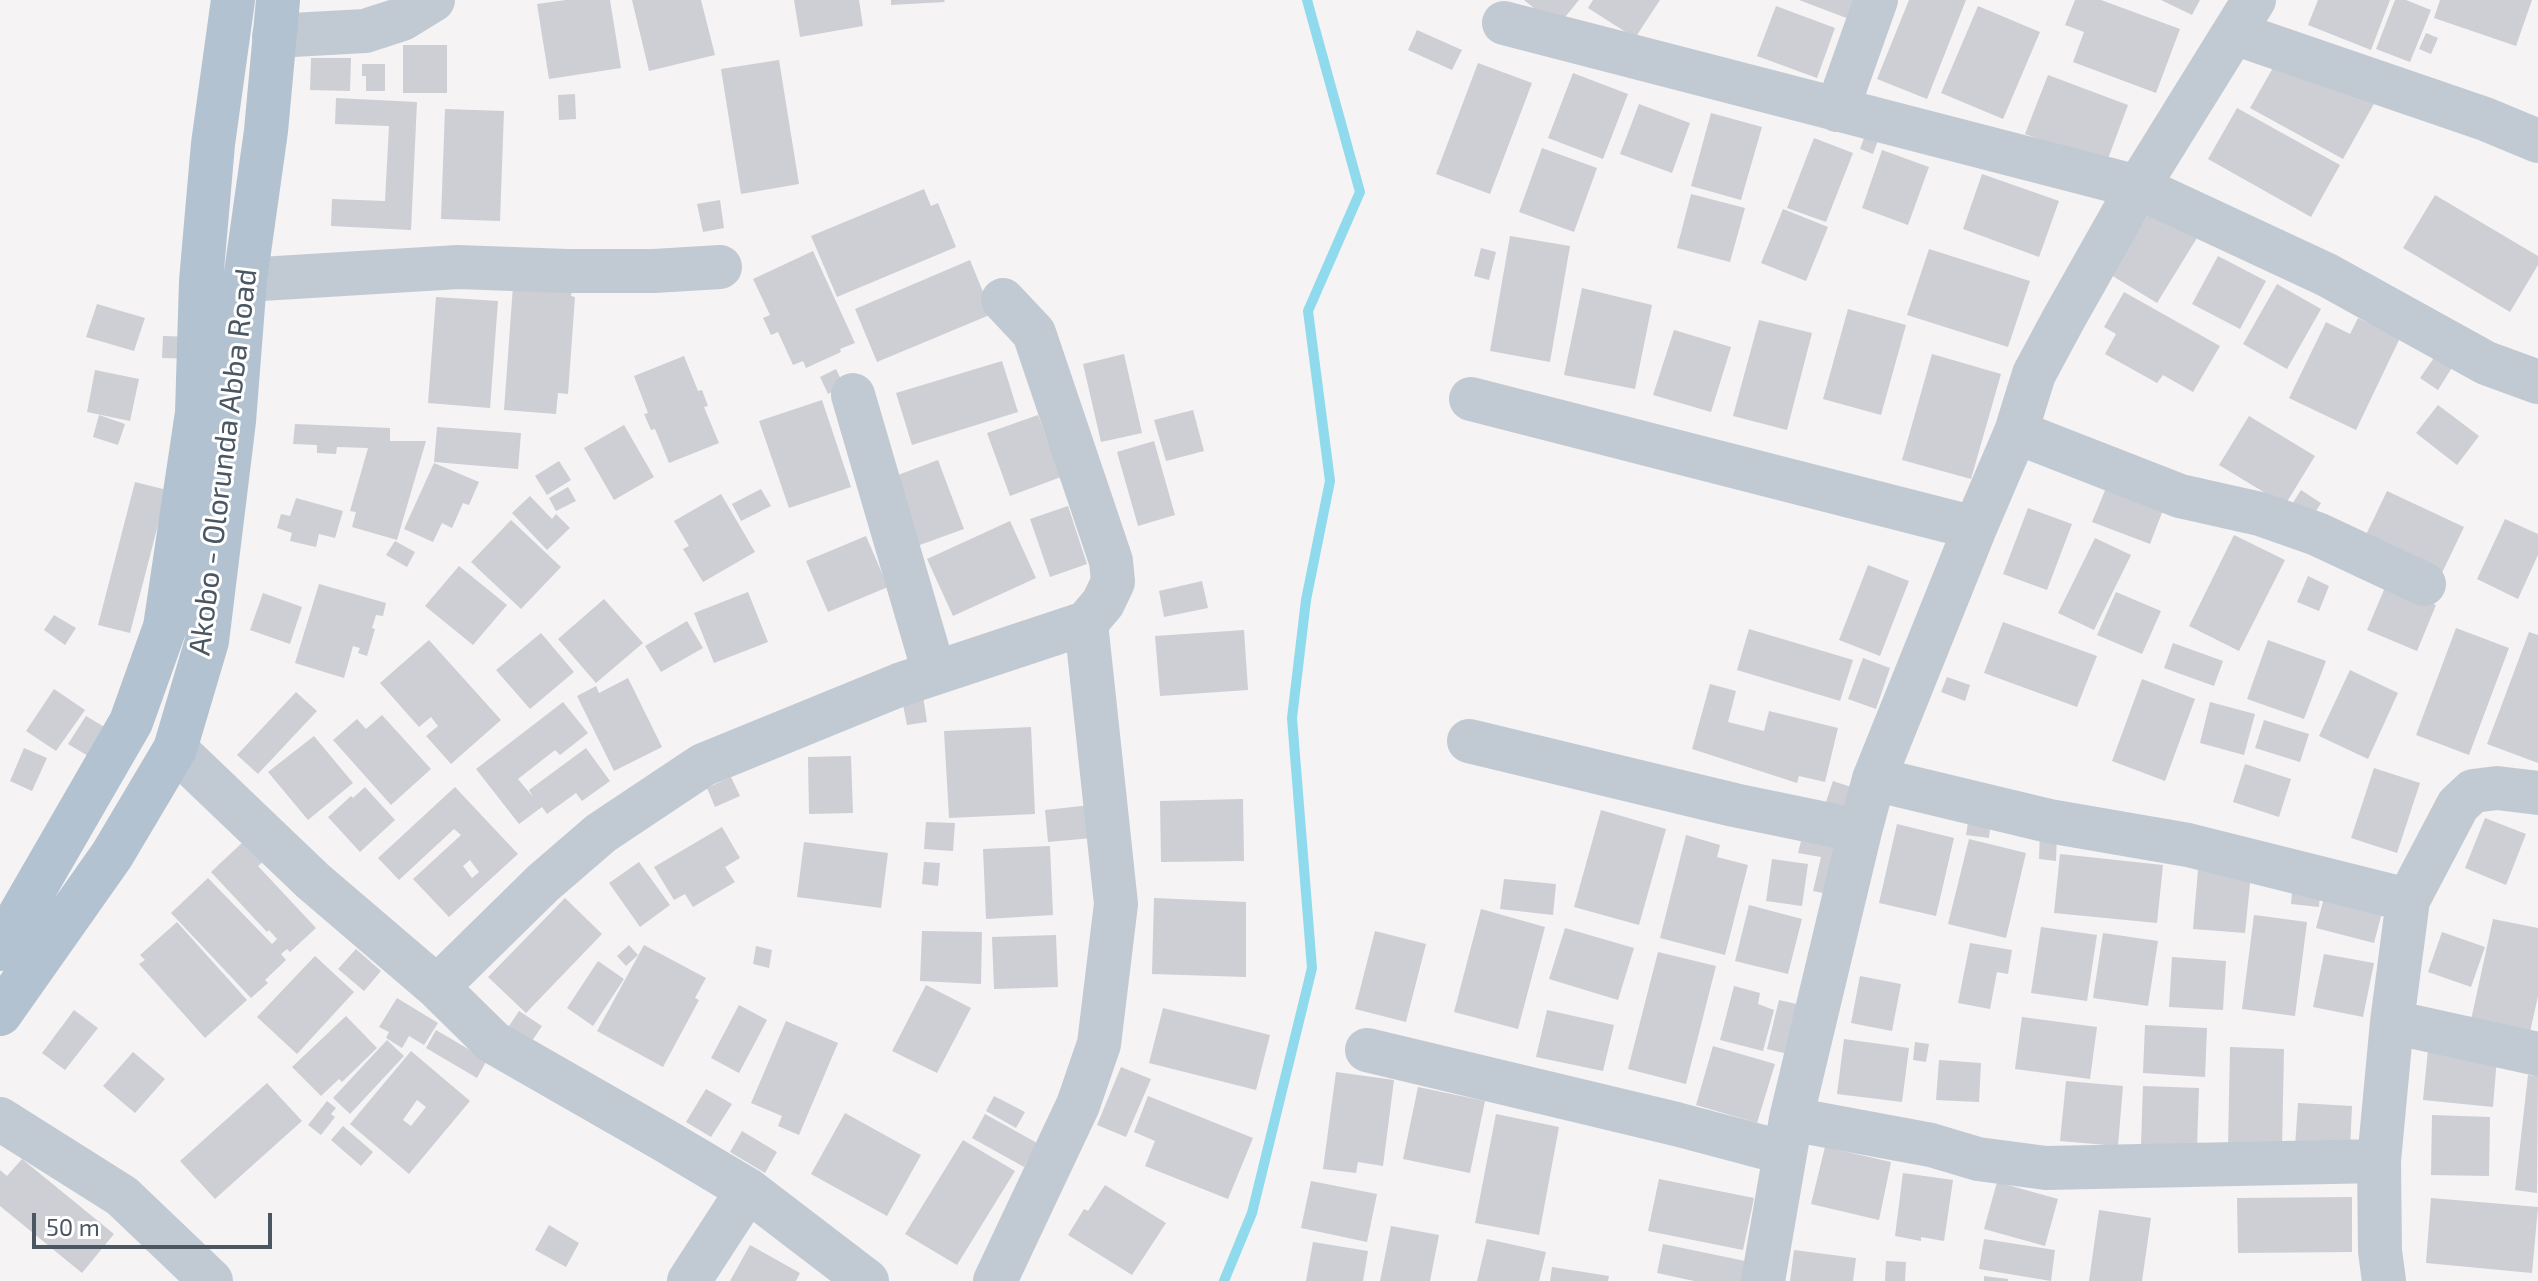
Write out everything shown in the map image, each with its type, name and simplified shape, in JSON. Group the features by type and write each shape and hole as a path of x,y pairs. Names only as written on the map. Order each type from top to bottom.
{"main road":[{"name":"Akobo - Olorunda Abba Road","path":"0,1014 20,941 131,722 165,627 197,413 202,265 213,144 233,0"},
{"name":"Akobo - Olorunda Abba Road","path":"20,941 112,855 175,749 207,641 234,421 245,280 266,131 276,18"}],"street":[{"path":"276,18 365,31 402,19 433,0"},
{"path":"1837,110 1876,0"},
{"path":"1763,1281 1788,1136 1874,779 2016,432 2034,374 2138,187 2244,16 2538,141"},
{"path":"1504,23 2138,187 2327,275 2486,363 2538,382"},
{"path":"245,280 458,267 567,271 720,267"},
{"path":"437,987 543,883 601,833 703,765 934,672 1086,623 1103,603 1113,582 1111,561 1034,333 1003,300"},
{"path":"853,395 934,672"},
{"path":"1471,399 1975,528"},
{"path":"2016,432 2180,496 2260,514 2317,534 2424,584"},
{"path":"995,1281 1078,1105 1099,1044 1116,904 1086,623"},
{"path":"1469,741 1734,805 1860,831"},
{"path":"175,749 313,881 437,987 493,1042 748,1190 867,1281"},
{"path":"1874,779 2049,821 2188,845 2408,900"},
{"path":"2384,1281 2380,1251 2379,1161 2392,1022 2408,900 2458,805 2473,791 2497,788 2538,793"},
{"path":"2392,1022 2538,1054"},
{"path":"1367,1050 1676,1124 1788,1136 1931,1145 1978,1159 2046,1168 2379,1161"},
{"path":"0,1119 122,1196 211,1281"},
{"path":"689,1281 748,1190"}],"building":[{"path":"566,0 610,0 621,68 549,79 537,4"},
{"path":"632,0 701,0 715,55 649,71"},
{"path":"794,0 859,0 863,26 800,37"},
{"path":"891,0 944,0 945,2 891,5"},
{"path":"1524,0 1579,0 1557,27"},
{"path":"1593,0 1660,0 1635,38 1588,8"},
{"path":"1799,0 1856,0 1849,19"},
{"path":"1909,0 1966,0 1927,99 1877,79"},
{"path":"2075,0 2101,0 2180,29 2156,93 2073,62 2084,32 2065,25"},
{"path":"2161,0 2200,0 2192,15"},
{"path":"2318,0 2390,0 2371,50 2308,25"},
{"path":"2395,0 2406,0 2431,10 2410,62 2376,49"},
{"path":"2440,0 2532,0 2516,46 2434,18"},
{"path":"1776,6 1835,28 1817,78 1757,56"},
{"path":"1978,6 2040,32 2003,119 1941,93"},
{"path":"1417,30 1462,50 1452,70 1408,50"},
{"path":"2426,33 2438,38 2431,54 2419,49"},
{"path":"403,45 447,45 447,93 403,93"},
{"path":"2282,52 2375,102 2343,159 2250,108"},
{"path":"311,58 351,58 350,91 310,90"},
{"path":"779,60 799,184 741,194 721,69"},
{"path":"1478,63 1532,83 1490,194 1436,174"},
{"path":"362,64 385,64 385,91 366,91"},
{"path":"1573,73 1628,94 1603,159 1548,138"},
{"path":"2048,75 2128,105 2106,164 2025,134"},
{"path":"575,94 576,119 559,120 558,95"},
{"path":"336,98 417,102 411,230 331,226 332,199 385,201 389,126 335,124"},
{"path":"1639,104 1690,123 1672,173 1620,154"},
{"path":"2237,108 2340,165 2311,217 2208,159"},
{"path":"445,109 504,111 500,221 441,219"},
{"path":"1711,113 1762,127 1741,200 1691,186"},
{"path":"1867,130 1880,135 1873,154 1860,149"},
{"path":"1814,138 1853,153 1826,222 1787,208"},
{"path":"1542,148 1597,168 1574,232 1519,212"},
{"path":"1882,150 1929,167 1908,225 1862,208"},
{"path":"1982,174 2059,201 2039,257 1963,229"},
{"path":"924,189 931,206 938,203 956,247 837,297 811,236"},
{"path":"1691,194 1745,208 1730,262 1677,248"},
{"path":"2435,195 2538,256 2538,265 2510,312 2403,248"},
{"path":"720,200 724,228 703,232 697,204"},
{"path":"2153,206 2200,233 2157,303 2111,275"},
{"path":"1783,209 1828,227 1806,281 1761,263"},
{"path":"1510,236 1570,246 1550,362 1490,351"},
{"path":"1481,248 1496,252 1489,280 1474,276"},
{"path":"1929,249 2030,281 2008,347 1907,315"},
{"path":"813,251 855,343 806,368 803,361 793,365 778,332 771,335 763,318 770,315 753,279"},
{"path":"2218,256 2266,281 2240,329 2192,304"},
{"path":"970,260 992,314 877,362 855,309"},
{"path":"2277,284 2321,309 2287,369 2243,344"},
{"path":"513,286 572,290 571,296 575,297 568,394 558,393 556,414 504,410"},
{"path":"1582,288 1652,305 1635,389 1564,375"},
{"path":"2124,292 2220,346 2193,392 2163,375 2157,383 2105,354 2116,334 2104,327"},
{"path":"436,297 498,301 490,408 428,403"},
{"path":"97,304 145,318 134,351 86,337"},
{"path":"1848,309 1906,325 1881,415 1823,399"},
{"path":"2358,318 2400,338 2356,430 2289,398 2326,322 2350,334"},
{"path":"1759,320 1812,333 1787,430 1733,416"},
{"path":"1674,330 1731,347 1711,412 1653,395"},
{"path":"163,336 196,337 195,359 162,358"},
{"path":"1124,354 1142,433 1101,442 1083,364"},
{"path":"1932,354 2001,374 1971,479 1902,460"},
{"path":"2436,355 2453,366 2438,390 2420,378"},
{"path":"684,356 698,391 702,390 708,406 704,407 719,443 669,463 655,429 651,430 644,414 648,413 634,376"},
{"path":"1002,361 1018,412 912,445 896,393"},
{"path":"836,369 844,386 828,394 820,377"},
{"path":"95,370 139,379 130,421 87,412"},
{"path":"822,400 851,487 789,508 759,421"},
{"path":"2438,405 2479,436 2457,465 2416,433"},
{"path":"1193,410 1204,451 1166,461 1154,420"},
{"path":"99,415 125,424 118,445 93,437"},
{"path":"1038,415 1061,477 1010,496 987,433"},
{"path":"2249,416 2315,456 2285,505 2219,465"},
{"path":"295,424 390,428 390,441 426,441 397,540 352,527 356,512 350,511 368,448 337,447 336,454 317,453 317,445 293,444"},
{"path":"624,425 654,477 614,500 584,448"},
{"path":"437,427 521,433 518,469 434,462"},
{"path":"1154,441 1175,515 1138,526 1117,452"},
{"path":"938,460 964,529 917,546 890,478"},
{"path":"559,461 571,480 547,495 535,476"},
{"path":"434,463 479,482 469,505 463,503 452,528 442,523 433,542 404,529"},
{"path":"2111,476 2168,497 2150,544 2092,522"},
{"path":"135,482 167,490 130,633 98,625"},
{"path":"568,487 576,501 556,511 549,498"},
{"path":"761,489 771,506 741,521 732,504"},
{"path":"2301,490 2321,503 2309,522 2289,509"},
{"path":"2387,491 2464,527 2440,577 2363,541"},
{"path":"721,494 755,552 703,582 683,549 689,546 674,521"},
{"path":"530,496 552,519 556,514 570,528 547,550 512,513"},
{"path":"296,498 343,511 335,538 319,534 316,547 290,541 292,533 277,528 281,514 290,516"},
{"path":"1068,506 1087,564 1050,577 1030,519"},
{"path":"2028,508 2072,524 2047,590 2003,574"},
{"path":"2505,519 2538,534 2538,555 2518,599 2477,579"},
{"path":"511,520 561,567 521,609 471,562"},
{"path":"1010,521 1036,578 953,616 927,559"},
{"path":"2234,535 2285,560 2239,651 2189,626"},
{"path":"866,536 888,587 828,612 806,561"},
{"path":"2095,538 2131,555 2094,630 2058,613"},
{"path":"395,541 415,552 407,567 386,555"},
{"path":"1868,565 1909,581 1880,656 1839,640"},
{"path":"459,566 507,605 473,645 425,606"},
{"path":"2308,576 2329,586 2319,611 2297,602"},
{"path":"1202,581 1208,608 1164,617 1159,591"},
{"path":"319,584 386,603 383,616 376,615 367,656 358,653 360,648 353,646 344,678 295,663"},
{"path":"2386,585 2436,605 2417,651 2367,630"},
{"path":"748,592 768,642 714,663 694,613"},
{"path":"2116,592 2161,611 2142,654 2097,635"},
{"path":"263,593 302,607 290,644 250,630"},
{"path":"604,599 643,643 596,683 558,639"},
{"path":"54,615 76,628 65,645 44,630"},
{"path":"687,621 703,648 661,672 645,646"},
{"path":"2003,622 2097,656 2077,707 1984,673"},
{"path":"2456,628 2509,648 2469,755 2416,735"},
{"path":"1749,629 1853,660 1840,701 1737,670"},
{"path":"1244,630 1248,690 1160,696 1155,636"},
{"path":"2529,632 2538,635 2538,763 2487,744"},
{"path":"541,633 574,672 530,709 496,670"},
{"path":"429,640 501,720 451,764 426,736 438,726 431,717 419,727 380,683"},
{"path":"2268,640 2326,661 2304,719 2247,699"},
{"path":"2173,643 2223,661 2214,686 2164,668"},
{"path":"1863,658 1890,668 1876,709 1848,699"},
{"path":"2350,670 2398,693 2368,759 2319,736"},
{"path":"1947,677 1970,685 1965,701 1941,692"},
{"path":"628,678 662,747 614,771 577,696 596,686 599,693"},
{"path":"2142,679 2195,699 2165,781 2112,761"},
{"path":"1710,684 1736,691 1728,722 1764,731 1769,711 1838,728 1825,782 1799,776 1797,783 1692,749"},
{"path":"54,689 85,710 56,751 26,731"},
{"path":"296,692 317,711 258,774 237,755"},
{"path":"923,696 927,722 907,725 902,700"},
{"path":"563,702 588,733 560,755 555,750 518,779 533,797 529,790 586,748 610,781 582,801 576,793 547,814 542,807 519,824 476,769"},
{"path":"2210,702 2255,714 2244,755 2200,743"},
{"path":"382,715 431,769 391,805 333,740 357,719 366,729"},
{"path":"86,716 118,735 100,763 68,744"},
{"path":"2264,720 2309,734 2300,762 2255,748"},
{"path":"1031,727 1035,814 949,818 944,731"},
{"path":"314,736 353,783 308,820 268,772"},
{"path":"24,748 47,758 32,791 10,781"},
{"path":"851,756 853,813 809,814 808,757"},
{"path":"2245,764 2291,779 2279,817 2233,802"},
{"path":"2374,768 2420,783 2397,853 2351,838"},
{"path":"731,777 740,796 715,807 707,788"},
{"path":"1833,781 1860,790 1848,823 1822,814"},
{"path":"365,787 395,820 360,852 328,817"},
{"path":"455,787 518,854 449,917 413,879 461,835 454,829 399,880 378,858","holes":["470,860 479,872 472,878 463,866"]},
{"path":"1243,799 1244,861 1161,862 1160,801"},
{"path":"1100,804 1103,837 1048,842 1045,810"},
{"path":"1601,810 1666,829 1639,925 1574,907"},
{"path":"1969,816 1991,819 1989,838 1966,835"},
{"path":"2485,818 2526,834 2506,885 2465,868"},
{"path":"926,822 955,823 953,851 924,849"},
{"path":"1897,824 1954,838 1936,916 1879,903"},
{"path":"722,827 740,858 725,867 735,882 693,907 685,894 674,900 654,867"},
{"path":"2040,832 2057,832 2056,861 2039,859"},
{"path":"1686,835 1720,845 1717,857 1748,865 1725,955 1660,938"},
{"path":"1969,839 2026,853 2006,938 1948,924"},
{"path":"245,840 264,861 258,866 316,928 290,952 287,949 281,954 286,960 251,998 171,913 208,878 272,944 277,939 211,872"},
{"path":"1801,841 1843,849 1832,895 1813,891 1821,857 1798,853"},
{"path":"804,842 888,853 881,908 797,897"},
{"path":"1050,846 1053,915 986,919 983,849"},
{"path":"2060,854 2163,865 2157,923 2054,913"},
{"path":"1772,859 1808,864 1802,906 1766,901"},
{"path":"639,862 670,905 640,927 609,883"},
{"path":"924,862 940,863 938,886 922,884"},
{"path":"2198,870 2251,874 2245,933 2193,929"},
{"path":"1504,879 1556,884 1553,915 1500,909"},
{"path":"2293,881 2321,884 2319,907 2291,904"},
{"path":"2326,890 2384,905 2374,943 2316,928"},
{"path":"565,898 602,934 526,1013 488,977"},
{"path":"1154,898 1246,902 1246,977 1152,974"},
{"path":"1749,905 1802,919 1788,974 1735,961"},
{"path":"1481,909 1545,927 1518,1029 1454,1012"},
{"path":"2254,915 2307,922 2295,1016 2242,1009"},
{"path":"2493,919 2538,928 2538,996 2530,1032 2471,1020"},
{"path":"177,922 247,1000 205,1038 139,964 145,960 140,955"},
{"path":"2041,927 2097,935 2087,1001 2031,993"},
{"path":"1565,928 1634,948 1618,1000 1549,979"},
{"path":"922,931 982,932 981,984 920,981"},
{"path":"1375,931 1426,944 1406,1022 1355,1009"},
{"path":"2442,932 2485,947 2471,987 2428,972"},
{"path":"2103,933 2158,941 2148,1006 2093,998"},
{"path":"1056,935 1058,987 994,989 992,937"},
{"path":"1970,943 2012,950 2008,974 1997,972 1990,1009 1958,1003"},
{"path":"629,945 638,955 626,966 617,956"},
{"path":"644,945 706,978 695,998 699,1000 663,1067 597,1031"},
{"path":"756,946 772,950 769,968 753,964"},
{"path":"356,949 381,971 364,991 338,969"},
{"path":"1658,952 1716,966 1686,1084 1628,1069"},
{"path":"2324,954 2374,963 2363,1017 2313,1007"},
{"path":"315,956 354,992 297,1054 257,1017"},
{"path":"2172,957 2226,961 2223,1010 2169,1007"},
{"path":"598,961 624,979 593,1026 567,1008"},
{"path":"1860,976 1901,984 1892,1031 1851,1023"},
{"path":"926,985 971,1008 937,1073 892,1051"},
{"path":"1734,986 1760,993 1758,1004 1774,1010 1763,1051 1720,1040"},
{"path":"397,998 438,1023 424,1045 409,1036 402,1048 386,1038 389,1032 379,1027"},
{"path":"1779,1000 1801,1005 1788,1054 1767,1049"},
{"path":"739,1005 767,1020 739,1073 711,1058"},
{"path":"1163,1008 1270,1035 1256,1090 1149,1063"},
{"path":"74,1010 98,1028 65,1070 42,1053"},
{"path":"1547,1010 1614,1025 1603,1071 1536,1057"},
{"path":"519,1011 542,1026 532,1041 509,1026"},
{"path":"346,1016 377,1048 342,1082 339,1079 321,1096 292,1067"},
{"path":"2022,1017 2097,1027 2090,1079 2015,1069"},
{"path":"786,1021 838,1043 799,1135 778,1126 782,1116 751,1103"},
{"path":"2145,1025 2207,1028 2205,1077 2143,1073"},
{"path":"436,1030 487,1060 477,1078 426,1048"},
{"path":"1844,1039 1909,1048 1902,1102 1837,1094"},
{"path":"387,1040 404,1056 350,1114 333,1098"},
{"path":"1915,1042 1929,1044 1926,1062 1913,1060"},
{"path":"1713,1046 1775,1064 1757,1123 1696,1105"},
{"path":"2230,1047 2284,1049 2282,1149 2228,1148"},
{"path":"2428,1050 2497,1057 2493,1107 2423,1100"},
{"path":"411,1051 470,1101 409,1174 350,1124","holes":["417,1100 426,1107 411,1126 403,1120"]},
{"path":"133,1052 165,1079 135,1113 103,1086"},
{"path":"1939,1060 1981,1063 1979,1102 1936,1100"},
{"path":"1121,1067 1151,1079 1126,1137 1097,1125"},
{"path":"1336,1072 1394,1080 1383,1166 1358,1162 1356,1173 1323,1169"},
{"path":"2528,1075 2538,1076 2537,1193 2515,1190"},
{"path":"2066,1081 2123,1086 2118,1146 2060,1141"},
{"path":"267,1083 302,1121 215,1199 180,1161"},
{"path":"2143,1086 2199,1088 2197,1148 2141,1145"},
{"path":"1418,1087 1485,1101 1470,1173 1403,1159"},
{"path":"706,1089 732,1104 711,1137 686,1122"},
{"path":"994,1096 1025,1112 1016,1128 986,1111"},
{"path":"1148,1096 1253,1138 1228,1199 1145,1166 1155,1141 1134,1132"},
{"path":"327,1101 336,1108 331,1114 335,1117 321,1135 308,1125"},
{"path":"2298,1103 2352,1106 2350,1150 2295,1147"},
{"path":"845,1113 921,1155 887,1216 811,1174"},
{"path":"985,1114 1037,1143 1024,1167 972,1138"},
{"path":"1496,1114 1559,1127 1539,1235 1475,1223"},
{"path":"2432,1115 2490,1117 2489,1176 2431,1175"},
{"path":"343,1126 373,1152 361,1166 331,1140"},
{"path":"742,1131 777,1152 765,1173 730,1152"},
{"path":"963,1140 1015,1171 957,1265 905,1234"},
{"path":"1825,1147 1891,1162 1879,1220 1811,1204"},
{"path":"22,1159 114,1234 82,1273 0,1206 0,1170 7,1176"},
{"path":"1903,1173 1953,1180 1944,1241 1895,1236"},
{"path":"1659,1179 1754,1198 1743,1250 1648,1231"},
{"path":"1311,1181 1377,1194 1367,1242 1301,1228"},
{"path":"1997,1182 2058,1199 2045,1246 1984,1229"},
{"path":"1105,1185 1166,1223 1132,1275 1068,1235 1084,1209 1088,1211"},
{"path":"2352,1197 2352,1252 2238,1253 2237,1198"},
{"path":"2431,1198 2538,1207 2532,1273 2426,1263"},
{"path":"2099,1210 2151,1218 2142,1281 2089,1281"},
{"path":"549,1225 579,1243 566,1267 535,1250"},
{"path":"1391,1226 1439,1235 1430,1281 1380,1281"},
{"path":"1487,1239 1546,1252 1539,1281 1477,1281"},
{"path":"1984,1239 2055,1250 2051,1281 1979,1269"},
{"path":"1313,1242 1368,1251 1363,1281 1306,1281"},
{"path":"1663,1244 1750,1262 1745,1281 1694,1281 1657,1273"},
{"path":"750,1245 800,1273 796,1281 730,1281"},
{"path":"1794,1250 1856,1258 1853,1281 1790,1281"},
{"path":"1886,1261 1906,1262 1905,1281 1885,1281"},
{"path":"1552,1267 1609,1276 1608,1281 1550,1281"},
{"path":"1984,1276 2008,1279 2008,1281 1984,1281"}],"waterway":[{"path":"1224,1281 1252,1213 1312,968 1292,718 1306,600 1330,481 1308,311 1360,192 1307,0"}]}
